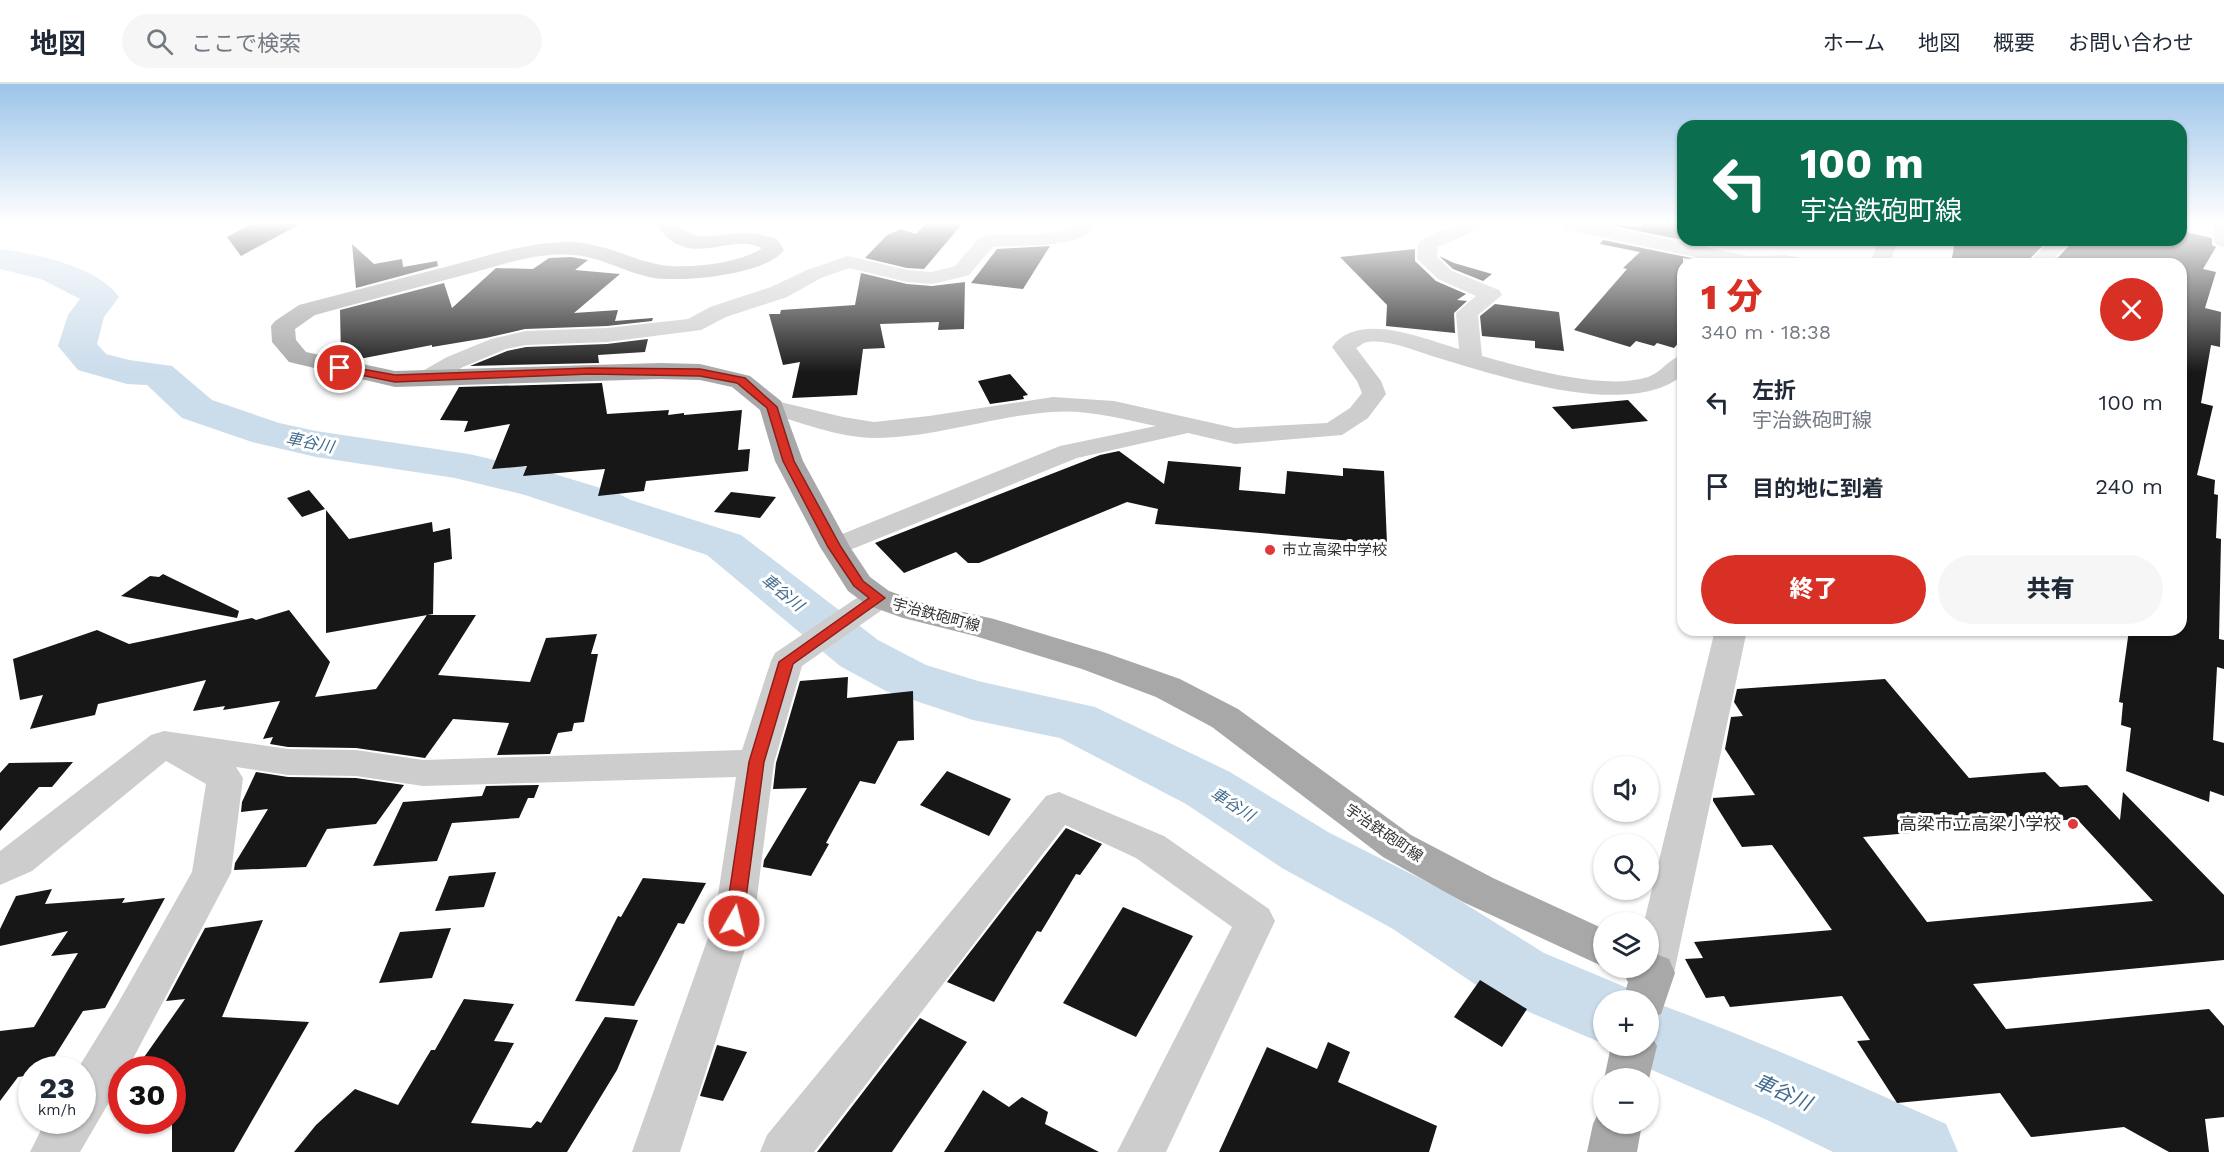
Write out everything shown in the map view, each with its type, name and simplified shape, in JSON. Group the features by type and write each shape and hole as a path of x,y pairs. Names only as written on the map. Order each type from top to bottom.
{"main road":[{"path":"443,274 307,310 283,326 284,342 298,357 395,379 590,371 700,372 741,381 772,407"},
{"name":"宇治鉄砲町線","path":"772,407 789,461 835,547 870,605 915,611 982,627 1094,661 1168,688 1226,718 1397,846 1478,890 1593,944"},
{"path":"1612,1152 1616,1134"}],"street":[{"path":"428,378 455,362 488,348 526,338 607,335 693,325 718,312 778,292 814,274"},
{"path":"898,274 932,278 950,274"},
{"path":"1444,274 1491,295 1467,313 1470,359"},
{"path":"772,407 842,425 874,430 929,424 1053,404 1114,409 1235,436 1333,430 1359,413 1374,394 1372,381 1349,357 1344,347 1353,338 1368,335 1414,343 1534,377 1581,385 1627,387 1655,382 1677,369"},
{"path":"835,547 1069,452 1112,441 1188,427"},
{"path":"656,1152 734,921 756,762 786,662 870,605"},
{"path":"1646,984 1730,636"},
{"path":"0,870 18,860 164,744 288,762 356,763 423,773 756,762"},
{"path":"96,1081 133,1019 211,873 225,778 164,744"},
{"path":"784,1152 1059,806 1150,846 1255,921 1141,1152"},
{"path":"54,1152 65,1134"}],"building":[{"path":"355,274 409,274 356,288"},
{"path":"490,274 618,274 620,274 574,313 618,310 615,321 653,318 652,321 607,326 525,329 486,338 432,347 432,345 354,360 341,357 340,310 444,283 452,308"},
{"path":"861,274 907,284 932,286 965,282 964,329 938,330 939,322 880,324 885,348 863,349 857,395 792,398 800,362 783,365 769,314 780,314 781,310 855,305"},
{"path":"978,274 1033,274 1023,289 971,283"},
{"path":"1356,274 1428,274 1436,281 1466,294 1457,300 1467,301 1454,313 1455,333 1386,326 1387,305"},
{"path":"1465,274 1492,274 1483,281"},
{"path":"1623,274 1677,274 1677,345 1674,348 1657,343 1654,346 1636,341 1630,347 1574,330"},
{"path":"2187,274 2215,274 2205,308 2221,312 2220,347 2211,345 2201,403 2213,406 2197,475 2215,480 2214,494 2218,495 2216,538 2221,539 2219,639 2224,640 2224,669 2217,667 2213,740 2224,743 2224,796 2210,791 2209,802 2126,771 2131,728 2121,725 2123,703 2119,702 2128,636 2187,636"},
{"path":"1495,304 1559,312 1564,351 1535,348 1535,341 1482,336 1480,316"},
{"path":"648,339 645,352 598,355 599,363 470,366 507,351 526,347 607,344"},
{"path":"1010,374 1028,395 1023,396 1024,399 990,404 978,381"},
{"path":"602,383 607,414 669,410 668,415 684,413 684,415 742,410 738,450 750,449 748,471 646,481 644,491 598,496 605,469 523,476 527,466 492,469 510,424 464,432 468,421 440,420 459,387"},
{"path":"1628,400 1648,421 1572,429 1552,407"},
{"path":"1119,451 1164,484 1168,461 1241,467 1239,490 1285,494 1287,471 1343,476 1343,468 1384,471 1387,544 1155,524 1158,509 1127,502 979,563 968,563 956,552 904,573 875,543 1100,455"},
{"path":"309,490 325,509 302,517 287,498"},
{"path":"731,492 776,497 760,518 714,512"},
{"path":"326,510 349,539 432,522 433,532 450,528 452,559 434,563 433,614 326,633"},
{"path":"163,574 239,611 237,618 121,596 150,576 159,577"},
{"path":"289,610 330,662 315,697 376,689 427,615 476,615 438,675 530,682 546,638 597,634 591,654 598,654 584,722 574,723 572,731 558,733 550,754 497,755 509,723 453,719 425,758 356,748 288,747 270,744 273,737 263,739 280,701 223,710 225,706 193,711 206,680 98,704 95,715 30,729 43,695 20,700 13,659 97,630 129,644 252,618 256,620"},
{"path":"848,677 847,698 913,691 914,740 898,741 875,784 860,781 811,876 763,867 764,860 807,788 773,789 776,763 800,681"},
{"path":"1885,679 1969,778 2045,772 2060,787 2087,785 2120,820 2123,792 2224,895 2224,960 1973,984 2006,1029 2209,1009 2224,1026 2224,1117 2205,1119 2209,1152 2169,1152 2124,1127 2031,1137 2000,1093 1897,1103 1857,1041 1870,1040 1842,996 1730,1007 1724,996 1706,998 1685,959 1703,958 1694,942 1832,930 1772,845 1742,847 1713,801 1713,798 1755,795 1725,749 1731,717 1743,716 1734,702 1737,689","holes":["2077,819 2153,901 1927,922 1863,837"]},
{"path":"73,762 52,787 39,787 0,831 0,773 9,763"},
{"path":"947,771 1011,799 989,836 920,805"},
{"path":"256,772 288,777 356,778 404,785 376,824 327,829 306,867 234,870 235,863 268,809 241,812 242,802"},
{"path":"539,785 534,798 528,798 519,818 452,823 437,861 373,866 403,802 482,796 486,786"},
{"path":"1066,828 1102,844 1080,875 1076,874 1041,932 1037,931 994,1002 947,982"},
{"path":"496,872 484,907 435,911 449,876"},
{"path":"643,878 706,883 684,924 678,923 634,1006 575,1001 618,916 621,917"},
{"path":"52,889 45,904 125,898 122,903 165,898 105,1008 83,1011 55,1056 18,1056 18,1077 0,1101 0,1031 34,1027 78,953 51,956 68,931 0,946 0,929 16,896"},
{"path":"1123,907 1193,936 1136,1037 1063,1003"},
{"path":"263,920 222,1017 309,1022 234,1152 172,1152 172,1134 186,1134 186,1056 145,1056 185,999 166,1001 205,928"},
{"path":"451,928 432,978 379,983 400,932"},
{"path":"1480,980 1527,1009 1502,1047 1454,1017"},
{"path":"464,999 514,1004 494,1041 514,1043 471,1123 531,1128 537,1121 541,1123 605,1017 638,1020 617,1070 567,1152 294,1152 316,1125 355,1089 398,1105 431,1050 435,1050"},
{"path":"920,1018 967,1042 892,1152 817,1152"},
{"path":"1328,1042 1350,1052 1338,1082 1437,1126 1429,1152 1219,1152 1267,1047 1317,1069"},
{"path":"717,1045 747,1052 723,1101 700,1096"},
{"path":"983,1090 1009,1107 1022,1097 1048,1112 1045,1124 1099,1152 944,1152"}],"waterway":[{"name":"車谷川","path":"60,274 101,297 86,315 77,346 92,362 127,372 158,374 197,409 267,433 316,444 469,467 472,470 535,483 724,545 859,653 906,678 973,700 1075,721 1208,788 1305,850 1417,909 1519,975 1593,1007"},
{"name":"車谷川","path":"1659,1038 1792,1093 1918,1152"}],"place":[{"name":"市立高梁中学校","path":"1270,550"},
{"name":"高梁市立高梁小学校","path":"2073,824"}],"route":[{"path":"340,368 395,379 464,378 590,371 700,372 741,381 772,407 789,461 835,547 859,584 878,598 786,662 756,762 734,921"}]}
